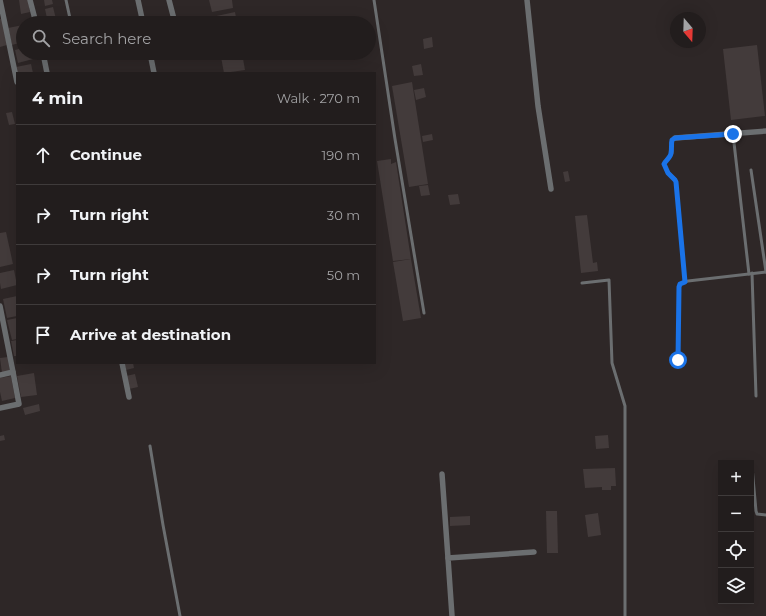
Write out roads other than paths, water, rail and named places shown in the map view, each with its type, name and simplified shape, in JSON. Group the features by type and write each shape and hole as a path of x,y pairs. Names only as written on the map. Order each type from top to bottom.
{"street":[{"path":"30,0 34,16"},
{"path":"138,0 141,16"},
{"path":"169,0 173,16"},
{"path":"527,0 538,106 551,190"},
{"path":"0,1 16,77"},
{"path":"44,60 47,72"},
{"path":"151,60 154,72"},
{"path":"675,138 766,131"},
{"path":"0,307 18,404 0,408"},
{"path":"0,341 7,339"},
{"path":"122,364 129,397"},
{"path":"0,375 13,372"},
{"path":"442,474 452,616"},
{"path":"448,558 534,552"}],"lane":[{"path":"66,0 69,16"},
{"path":"374,0 424,313"},
{"path":"733,134 751,274 756,396"},
{"path":"675,138 671,143 672,152 664,164 668,173 676,182 685,282"},
{"path":"678,360 680,284 685,282 766,272 751,170"},
{"path":"582,283 609,280 612,363 625,406 625,616"},
{"path":"150,446 180,616"},
{"path":"754,489 757,514 766,515"}]}
